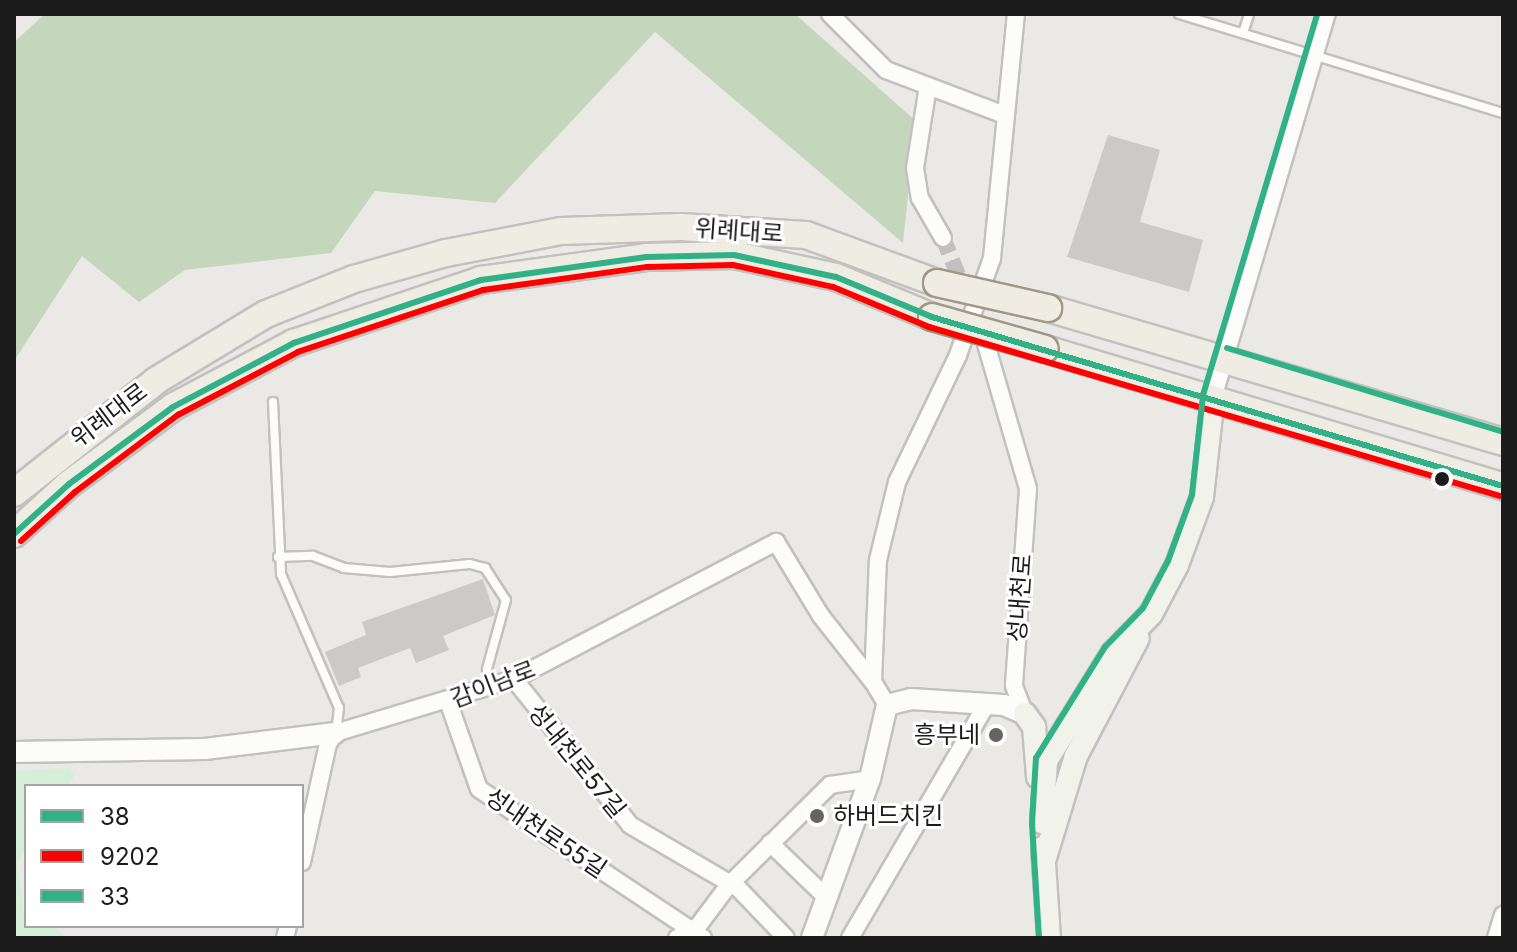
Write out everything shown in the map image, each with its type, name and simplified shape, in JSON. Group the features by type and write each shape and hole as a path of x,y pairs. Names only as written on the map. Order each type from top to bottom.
{"main road":[{"name":"위례대로","path":"14,493 157,380 266,314 354,279 446,253 561,231 681,227 806,235 937,283 1048,308 1503,442"},
{"name":"위례대로","path":"14,534 69,484 173,407 294,343 481,280 646,257 734,255 836,277 932,317 1503,486"},
{"path":"1044,861 1076,756 1177,565 1202,497 1213,398"},
{"path":"1042,822 1046,761 1113,653 1151,614"},
{"path":"1025,714 1034,727 1049,938"}],"street":[{"path":"830,14 886,70 1002,114"},
{"path":"812,938 870,779 887,705 873,682 878,560 897,482 974,313 992,258 1002,114 1016,14"},
{"path":"1213,398 1327,14"},
{"path":"928,86 915,168 920,198 943,238"},
{"name":"성내천로","path":"986,344 1028,489 1014,686 1025,714"},
{"name":"감이남로","path":"14,752 205,749 335,733 514,679 776,542 821,616 873,682"},
{"name":"성내천로57길","path":"514,679 630,825 728,886 738,888 786,938"},
{"path":"887,705 911,699 1014,707 1025,714"},
{"name":"성내천로55길","path":"448,701 479,789 690,935 728,886"},
{"path":"850,938 987,704"},
{"path":"304,853 328,744 335,733"},
{"path":"728,886 830,785 870,779"},
{"path":"770,843 827,898"},
{"path":"1496,938 1503,915"}],"lane":[{"path":"1179,14 1503,113"},
{"path":"1243,33 1249,14"},
{"path":"273,402 281,574 339,708 335,733"},
{"path":"278,557 313,556 344,568 390,572 470,564 485,568 506,600 487,669 489,688"}],"green space":[{"path":"45,14 795,14 916,121 903,243 655,32 495,203 375,191 331,253 185,270 139,302 82,256 14,361 14,42"},
{"path":"70,768 75,775 69,784 24,784 24,852 17,863 24,928 55,928 66,938 14,938 14,771"}],"building":[{"path":"1108,135 1160,150 1140,222 1203,240 1189,292 1067,257"},
{"path":"483,579 495,615 443,636 449,650 416,663 410,648 358,668 361,677 339,686 325,652 366,635 362,622"}],"tunnel":[{"path":"943,238 965,292"}],"transit line":[{"name":"33","path":"1039,938 1032,823 1036,758 1105,647 1143,608 1168,561 1192,495 1203,395 1317,14"},
{"name":"38","path":"14,534 69,484 173,407 294,343 481,280 646,257 734,255 836,277 932,317 1503,486"},
{"name":"9202","path":"21,541 75,492 178,415 298,352 483,290 647,267 733,265 833,287 929,327 1500,496"},
{"name":"33","path":"1227,348 1503,432"}],"place":[{"name":"흥부네","path":"996,735"},
{"name":"하버드치킨","path":"817,816"}]}
